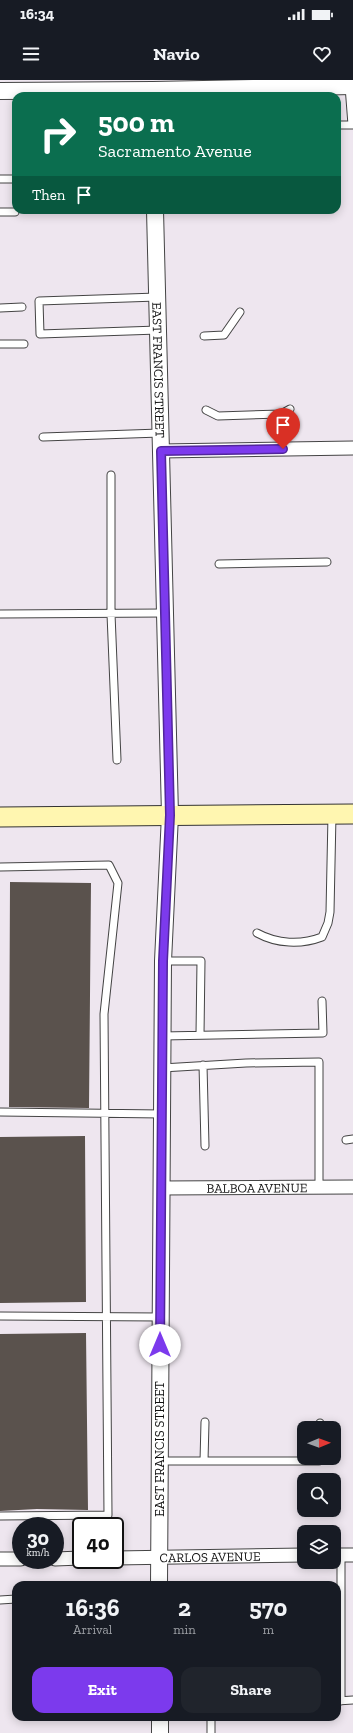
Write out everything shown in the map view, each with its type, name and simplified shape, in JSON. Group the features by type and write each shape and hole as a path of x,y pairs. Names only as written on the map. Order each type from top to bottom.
{"main road":[{"path":"0,817 353,814"}],"street":[{"path":"0,91 28,87 316,92 351,86"},
{"name":"EAST FRANCIS STREET","path":"155,214 170,815 163,961 159,1581"},
{"path":"161,451 353,448"},
{"name":"BALBOA AVENUE","path":"161,1188 353,1187"},
{"name":"CARLOS AVENUE","path":"124,1558 297,1555"},
{"path":"0,1559 12,1559"},
{"path":"160,1721 160,1733"}],"lane":[{"path":"341,126 352,125 351,86"},
{"path":"0,179 12,179"},
{"path":"0,212 12,212"},
{"path":"157,298 39,301 40,334 158,330"},
{"path":"0,308 22,307"},
{"path":"204,336 224,335 240,312"},
{"path":"0,344 24,344"},
{"path":"206,410 218,416 281,414 290,409"},
{"path":"43,437 160,433"},
{"path":"111,475 111,614 117,760"},
{"path":"219,564 326,562"},
{"path":"0,614 165,613"},
{"path":"256,933 274,940 287,942 311,941 322,937 330,912 332,814"},
{"path":"0,867 109,865 118,883 104,1014 108,1515 0,1516"},
{"path":"163,961 201,961 200,1035"},
{"path":"162,1036 323,1033 322,1001"},
{"path":"162,1068 319,1062 320,1187"},
{"path":"203,1066 205,1146"},
{"path":"0,1112 162,1114"},
{"path":"0,1316 160,1317"},
{"path":"204,1422 204,1461"},
{"path":"159,1461 297,1461"},
{"path":"341,1628 343,1555"},
{"path":"0,1600 12,1599"},
{"path":"341,1701 353,1700"},
{"path":"211,1721 211,1733"}],"shaded area":[{"path":"0,80 353,80 353,1733 0,1733"}],"building":[{"path":"10,882 91,883 89,1108 9,1107"},
{"path":"85,1136 86,1302 0,1303 0,1137"},
{"path":"86,1333 88,1510 37,1509 0,1511 0,1334"}],"route":[{"path":"160,1345 163,961 170,815 161,451 283,449"}]}
